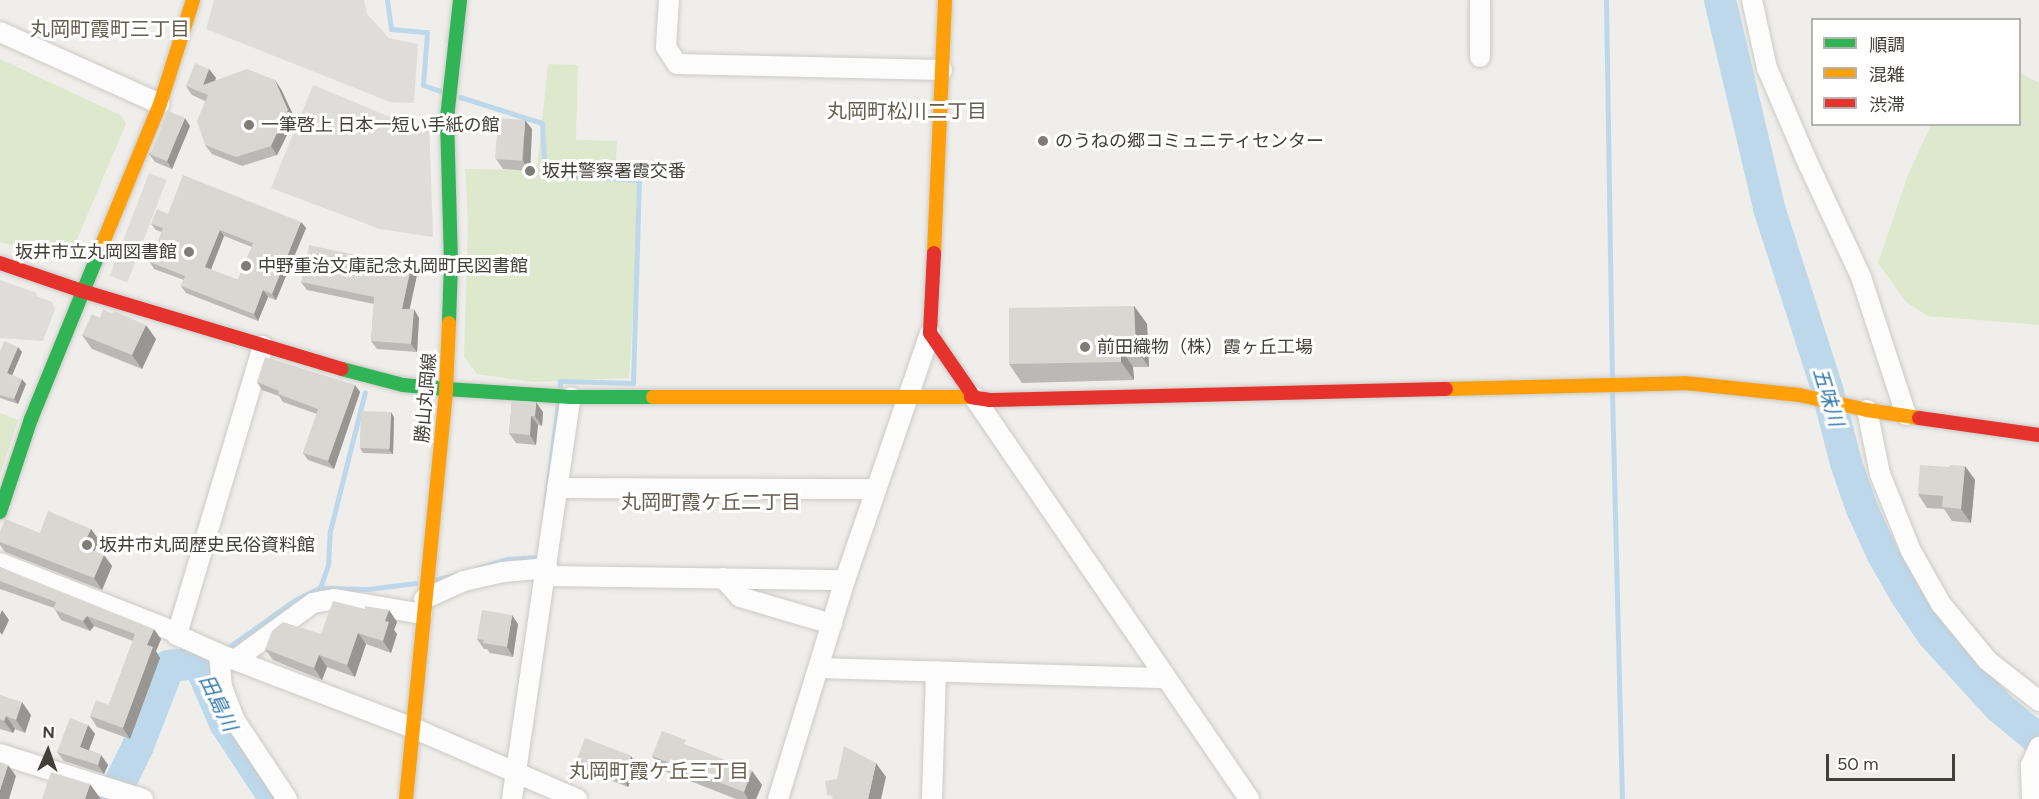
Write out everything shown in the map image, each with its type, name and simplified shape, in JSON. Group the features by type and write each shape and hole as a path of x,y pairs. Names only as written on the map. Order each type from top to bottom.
{"street":[{"path":"0,512 29,426 160,104 193,0"},
{"name":"勝山丸岡線","path":"406,799 423,606 446,389 452,261 447,118 460,0"},
{"path":"669,0 666,47 677,64 942,70"},
{"path":"778,799 845,579 930,333 945,0"},
{"path":"1480,0 1480,57"},
{"path":"1752,0 1767,68 1861,277 1905,415"},
{"path":"0,32 160,104"},
{"path":"0,263 82,291 368,377 403,385 446,389 571,397 974,397 990,400 1685,383 1799,395 1867,410 2039,435"},
{"path":"930,333 1249,799"},
{"path":"178,633 263,346"},
{"path":"512,799 571,397"},
{"path":"1867,410 1880,474 1911,551 1941,604 1988,661 2039,701"},
{"path":"556,488 876,489"},
{"path":"0,563 178,633 177,635 227,657 413,728 577,799"},
{"path":"287,799 234,719 222,687 227,657 313,603 335,599 423,606 464,581 503,572 845,579"},
{"path":"723,578 740,597 832,624"},
{"path":"819,668 1165,678"},
{"path":"933,799 936,671"},
{"path":"2032,799 2031,765 2036,751"},
{"path":"0,754 135,798"}],"green space":[{"path":"0,59 122,116 126,124 75,244 50,257 0,242"},
{"path":"548,64 578,65 576,140 617,141 616,167 641,188 629,378 533,382 477,374 464,357 468,222 465,169 537,170"},
{"path":"2021,74 2039,83 2039,325 1928,316 1906,302 1878,263 1908,175 1931,126 2021,126"},
{"path":"0,413 18,420 0,474"}],"shaded area":[{"path":"214,0 364,0 367,14 389,38 418,44 414,103 390,102 206,29"},
{"path":"313,85 390,117 429,119 433,237 380,229 271,188"},
{"path":"149,173 167,180 127,283 110,276"},
{"path":"0,280 37,293 36,296 52,302 55,309 43,341 0,338"}],"building":[{"name":"一筆啓上 日本一短い手紙の館","path":"195,63 209,69 203,85 247,69 275,80 288,110 271,146 236,157 205,145 197,121 208,95 186,86"},
{"path":"168,111 185,118 167,161 150,155"},
{"path":"498,118 525,120 522,161 495,159"},
{"path":"183,175 301,222 272,294 263,290 254,314 181,286 185,276 150,262 163,228 151,224 157,209 168,214","holes":["220,230 253,243 238,280 205,267"]},
{"path":"309,245 411,267 402,309 414,309 411,344 371,341 374,297 301,282"},
{"path":"1134,306 1136,349 1121,349 1121,362 1009,364 1009,308"},
{"path":"103,309 112,314 114,311 146,325 132,355 82,335 92,314 100,318"},
{"path":"4,341 18,347 7,373 22,379 14,399 0,395 0,352"},
{"path":"265,357 355,385 328,461 303,453 318,409 278,394 279,391 257,382"},
{"path":"512,401 536,402 535,416 531,416 530,435 509,433"},
{"path":"361,411 391,412 390,449 360,448"},
{"path":"1920,465 1965,466 1961,509 1942,507 1943,496 1918,494"},
{"path":"48,511 91,529 83,546 104,555 94,578 0,542 0,532 5,519 40,533"},
{"path":"0,567 154,629 147,645 153,647 123,728 90,716 96,700 109,705 135,634 87,616 83,621 53,609 56,602 0,581"},
{"path":"333,601 365,609 365,606 389,610 385,621 389,622 383,641 358,633 347,665 319,655 314,668 265,649 272,631 283,622 321,634"},
{"path":"482,610 512,615 507,647 483,643 484,640 477,639"},
{"path":"0,695 22,702 16,720 6,716 4,721 0,719"},
{"path":"70,718 88,725 80,747 101,755 98,765 57,752"},
{"path":"662,731 686,740 684,744 752,771 744,792 652,756"},
{"path":"585,738 631,756 623,777 577,759"},
{"path":"844,746 876,763 868,799 832,799 833,796 827,795 825,781 837,779"},
{"path":"0,762 8,765 0,790"},
{"path":"51,772 90,784 85,799 42,799"}],"waterway":[{"path":"387,0 391,29 427,32 423,85 440,91"},
{"path":"1606,0 1612,377"},
{"name":"五味川","path":"1720,0 1769,208 1827,389 1846,463 1862,509 1882,553 1906,595 1933,635 1999,707 2039,740"},
{"path":"460,97 542,123 544,158 551,175 639,180 633,383 560,381 560,387"},
{"path":"320,588 328,565 330,531 365,392"},
{"path":"1612,393 1622,799"},
{"path":"545,506 558,405"},
{"path":"478,568 508,559 539,557 540,551"},
{"path":"434,580 454,575"},
{"path":"223,651 295,600 320,588 368,589 416,583"},
{"path":"199,663 212,656"},
{"name":"田島川","path":"112,799 138,746 169,666 199,663 225,723 275,799"}],"traffic: fast":[{"path":"449,323 451,262 447,118 460,0"},
{"path":"0,512 31,419 104,240"},
{"path":"342,369 403,385 446,389 571,397 653,397"}],"traffic: slow":[{"path":"104,240 160,104 193,0"},
{"path":"934,253 945,0"},
{"path":"406,799 446,389 449,323"},
{"path":"1446,389 1685,383 1799,395 1867,410 1919,418"},
{"path":"653,397 971,397"}],"traffic: jam":[{"path":"934,253 930,333 974,397"},
{"path":"0,263 82,291 342,369"},
{"path":"971,397 990,400 1446,389"},
{"path":"1919,418 2039,435"}],"place":[{"name":"一筆啓上 日本一短い手紙の館","path":"249,125"},
{"name":"のうねの郷コミュニティセンター","path":"1043,141"},
{"name":"坂井警察署霞交番","path":"530,171"},
{"name":"坂井市立丸岡図書館","path":"189,252"},
{"name":"中野重治文庫記念丸岡町民図書館","path":"246,266"},
{"name":"前田織物（株）霞ヶ丘工場","path":"1085,347"},
{"name":"坂井市丸岡歴史民俗資料館","path":"87,545"}],"district":[{"name":"丸岡町霞町三丁目","path":"110,29"},
{"name":"丸岡町松川二丁目","path":"907,111"},
{"name":"丸岡町霞ケ丘二丁目","path":"711,502"},
{"name":"丸岡町霞ケ丘三丁目","path":"659,771"}]}
